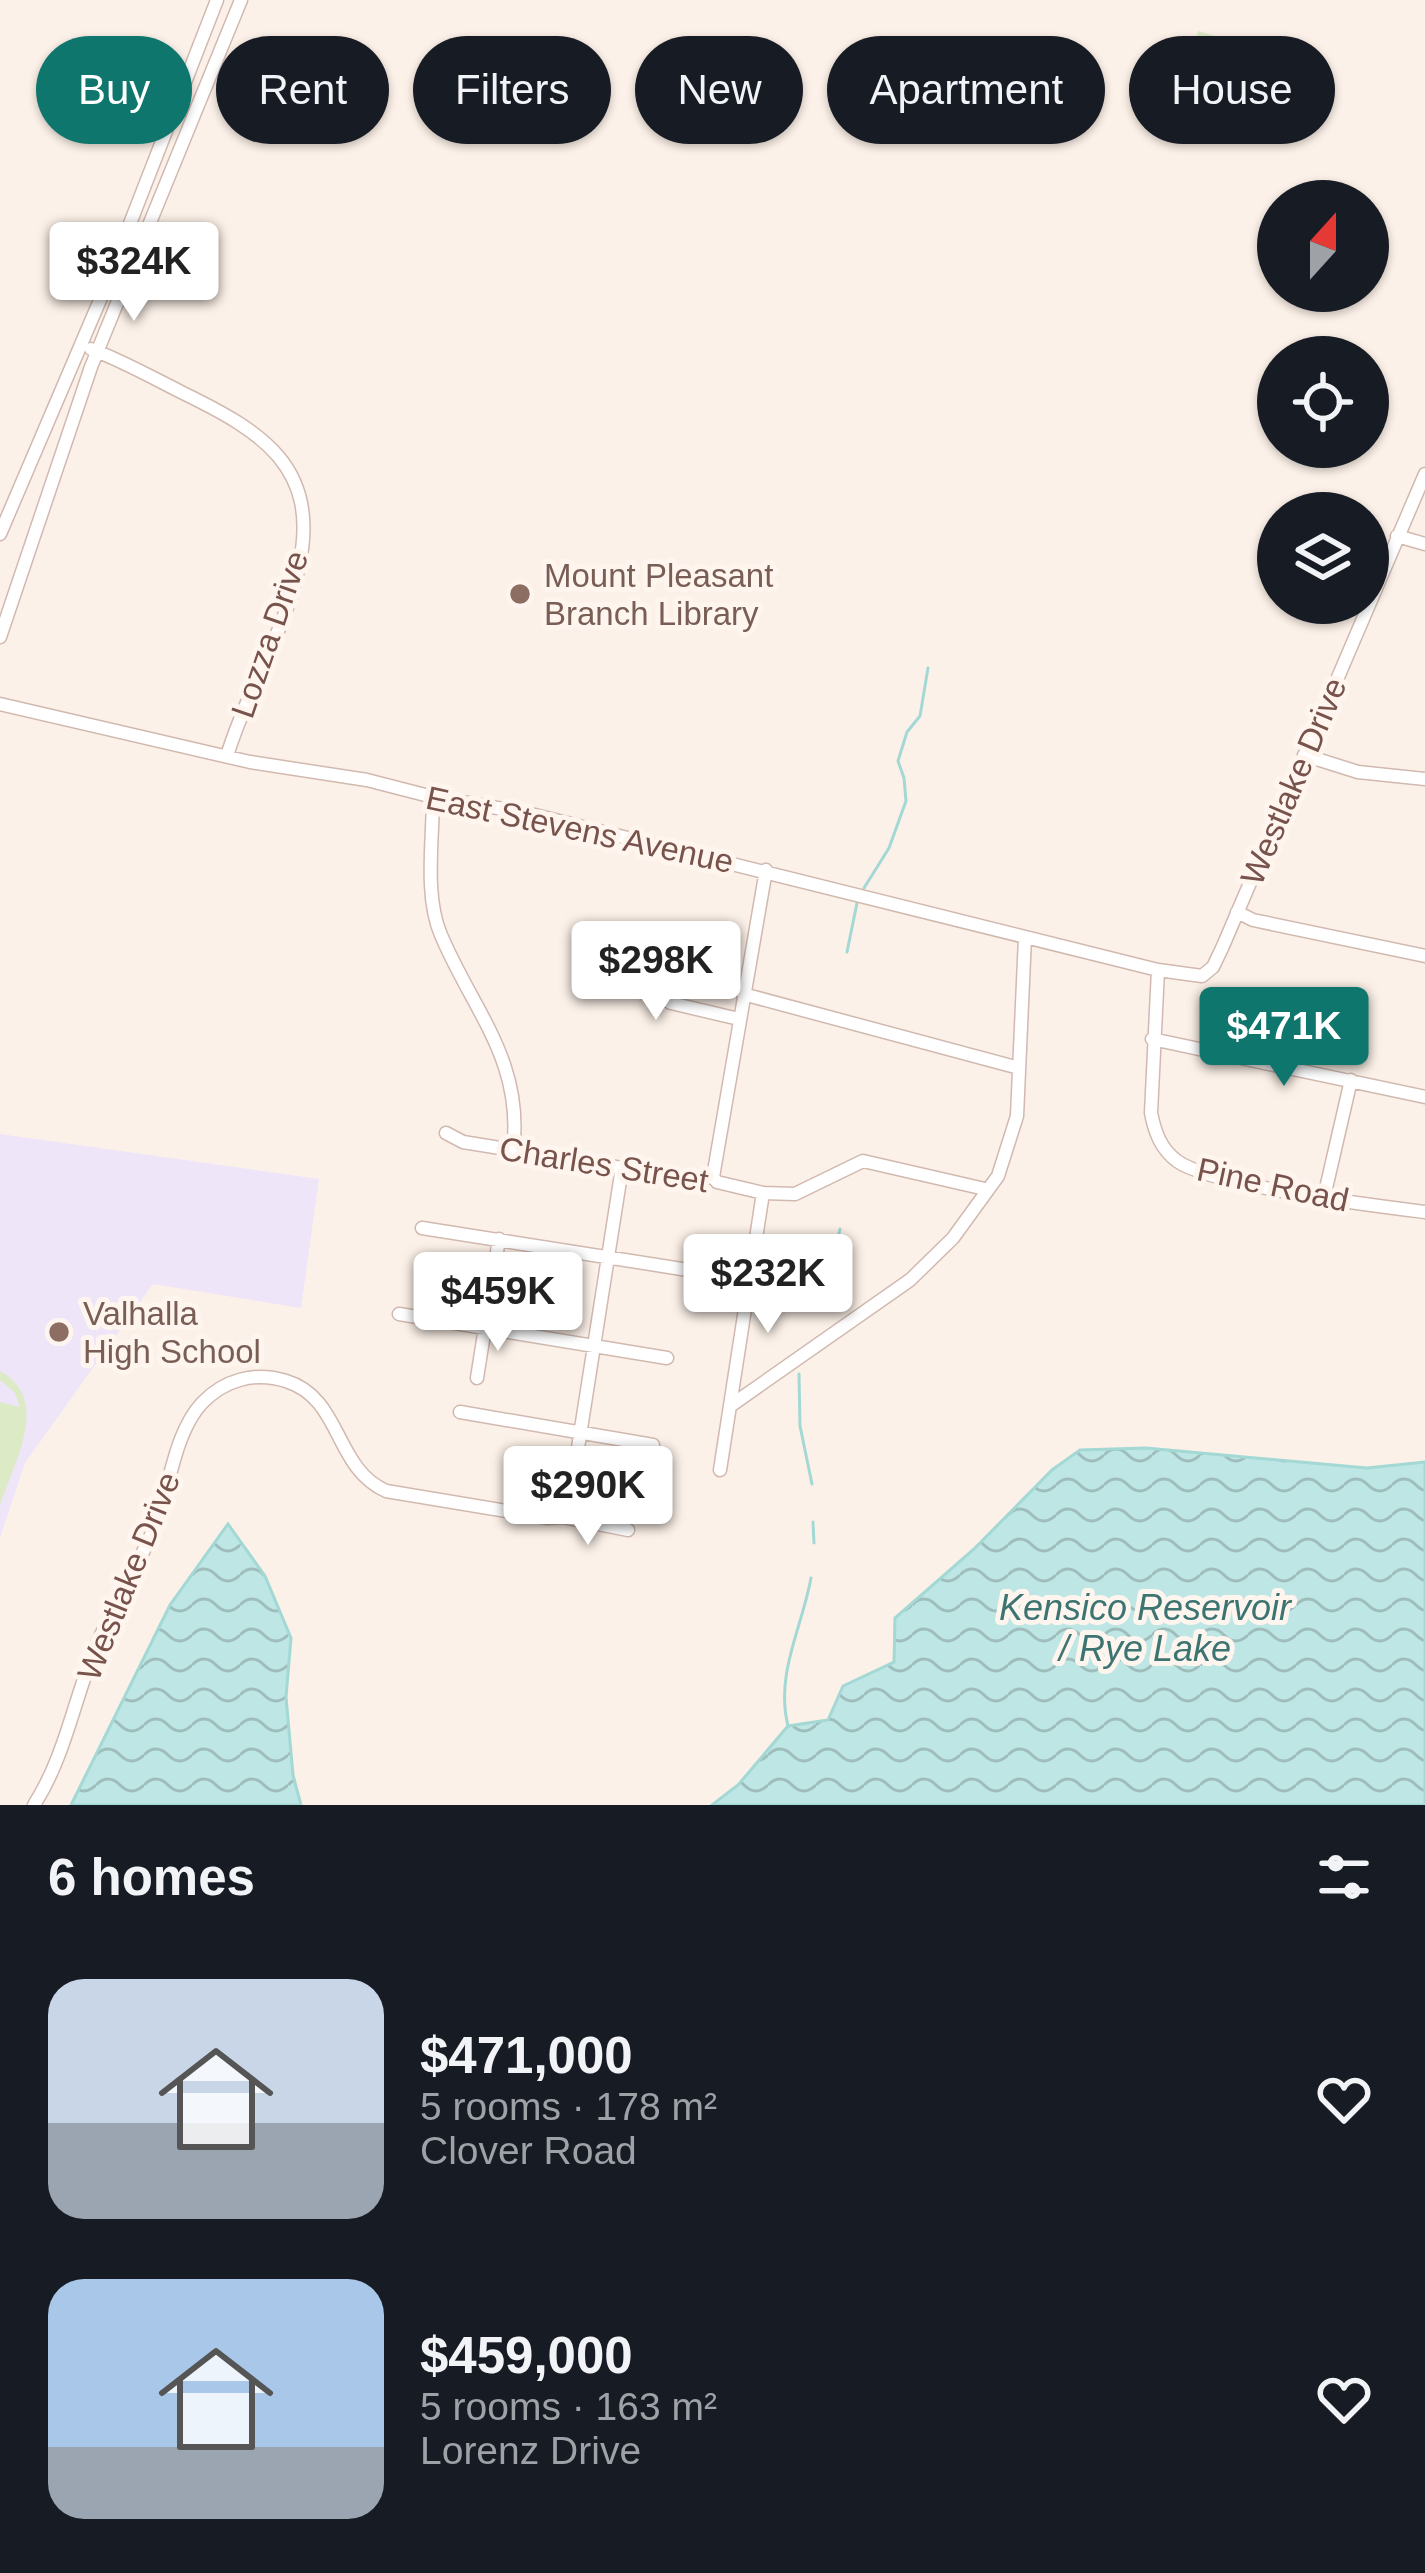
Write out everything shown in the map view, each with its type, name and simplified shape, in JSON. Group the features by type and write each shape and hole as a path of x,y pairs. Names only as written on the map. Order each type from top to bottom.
{"street":[{"path":"0,534 81,346 217,0"},
{"path":"0,637 97,351 241,0"},
{"name":"Lozza Drive","path":"81,346 256,431 280,455 300,494 304,532 299,566 226,757"},
{"name":"Westlake Drive","path":"1158,970 1196,977 1207,974 1425,474"},
{"path":"1397,536 1425,544"},
{"name":"East Stevens Avenue","path":"0,704 226,757 527,813 1158,970"},
{"path":"1304,755 1358,772 1425,779"},
{"path":"433,797 436,920 510,1078 516,1106 513,1150"},
{"path":"713,1177 766,870"},
{"path":"1237,912 1253,920 1425,956"},
{"path":"733,1404 910,1280 953,1238 998,1176 1013,1138 1025,937"},
{"path":"599,961 670,1004 739,1019"},
{"name":"Pine Road","path":"1158,970 1150,1113 1167,1152 1180,1163 1222,1178 1425,1212"},
{"path":"743,994 1019,1068"},
{"path":"1152,1039 1425,1097"},
{"path":"1324,1197 1351,1081"},
{"name":"Charles Street","path":"446,1133 463,1142 689,1179 713,1177 717,1183 763,1193"},
{"path":"720,1470 763,1193 803,1193 863,1161 985,1189"},
{"path":"562,1516 568,1505 622,1168"},
{"path":"422,1228 688,1270"},
{"path":"477,1378 499,1239"},
{"path":"399,1314 667,1358"},
{"name":"Westlake Drive","path":"34,1805 63,1749 98,1642 153,1531 191,1419 204,1401 230,1382 267,1377 291,1382 311,1394 326,1411 351,1463 366,1480 386,1491 628,1530"},
{"path":"460,1412 653,1444"}],"shaded area":[{"name":"Valhalla High School","path":"0,1134 319,1179 301,1308 153,1284 25,1463 0,1538"}],"green space":[{"path":"0,1371 16,1383 27,1414 20,1451 0,1505 0,1402 20,1407 15,1393 0,1380"}],"water":[{"name":"Kensico Reservoir / Rye Lake","path":"1146,1448 1367,1468 1425,1462 1425,1805 712,1805 738,1785 788,1726 828,1720 843,1686 894,1662 895,1618 974,1549 1052,1470 1080,1450"},
{"path":"228,1524 265,1576 291,1638 286,1697 293,1775 301,1805 71,1805 170,1605"}],"waterway":[{"path":"864,888 889,848 906,801 898,761 907,732 920,716 928,668"},
{"path":"847,952 857,903"},
{"path":"821,1308 822,1281 830,1275 840,1229"},
{"path":"799,1374 800,1426 812,1484"},
{"path":"813,1522 814,1543"},
{"path":"788,1726 787,1670 811,1578"}],"place":[{"name":"Mount Pleasant Branch Library","path":"520,594"},
{"name":"Valhalla High School","path":"59,1332"}]}
